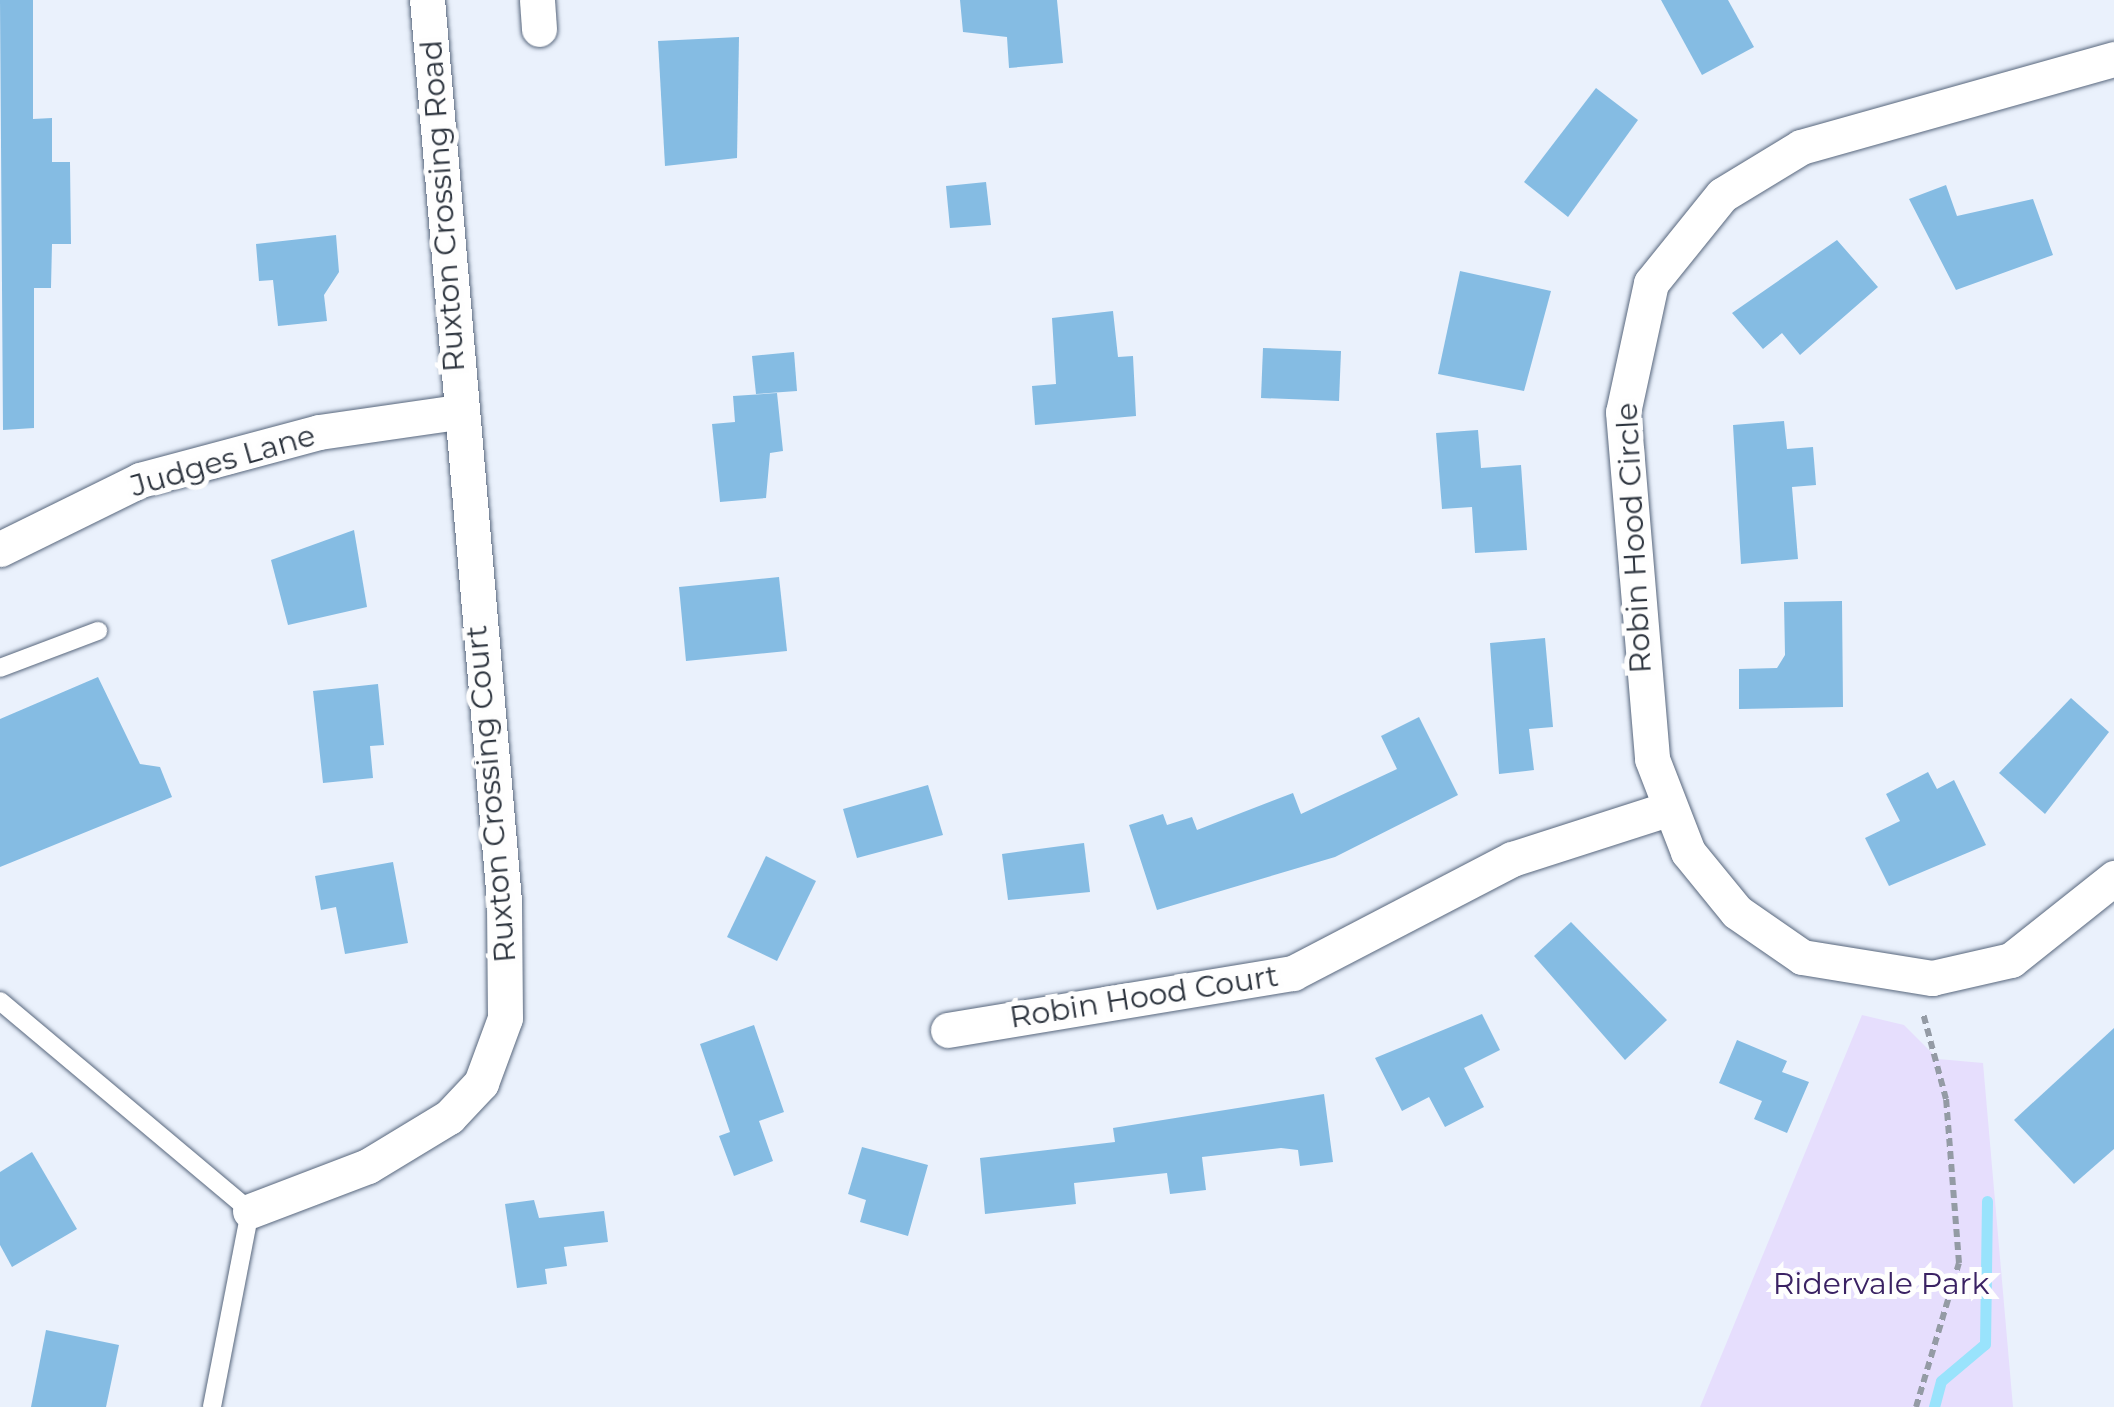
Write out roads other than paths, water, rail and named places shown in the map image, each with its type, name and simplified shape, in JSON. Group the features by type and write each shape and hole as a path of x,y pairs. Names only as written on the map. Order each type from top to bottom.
{"street":[{"name":"Ruxton Crossing Road","path":"427,0 458,412"},
{"name":"Robin Hood Circle","path":"2114,59 1800,147 1722,196 1651,283 1623,412 1643,690 1666,810 1710,883 1768,938 1844,970 1932,978 2011,960 2042,942 2114,878"},
{"name":"Judges Lane","path":"0,549 140,480 318,432 458,412"},
{"name":"Ruxton Crossing Court","path":"250,1211 368,1166 449,1117 482,1083 505,1018 504,900 458,412"},
{"name":"Robin Hood Court","path":"948,1030 1293,972 1512,859 1666,810"}],"lane":[{"path":"0,668 98,632"},
{"path":"0,1001 250,1211 212,1407"}],"waterway":[{"path":"1934,1407 1941,1381 1985,1344 1987,1201"}],"park label":[{"name":"Ridervale Park","path":"1881,1284"}]}
